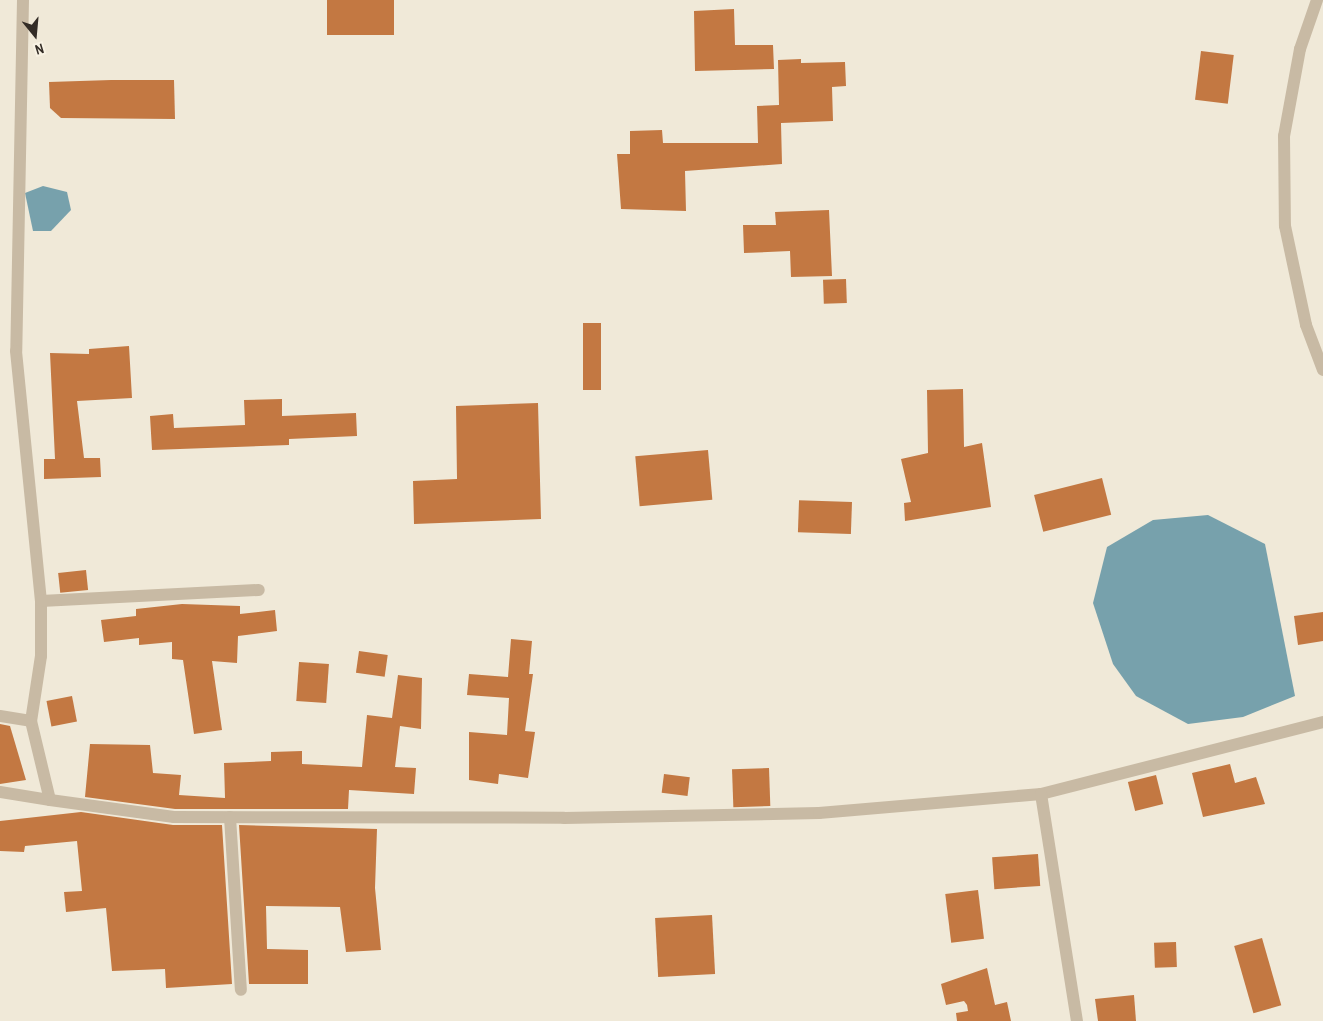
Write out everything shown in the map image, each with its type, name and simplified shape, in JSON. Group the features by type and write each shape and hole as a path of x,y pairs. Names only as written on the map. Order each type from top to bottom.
{"street":[{"path":"23,0 16,351 41,601 42,656 31,720 50,800"},
{"path":"1316,0 1300,49 1284,136 1285,226 1306,325 1323,370"},
{"path":"41,601 259,590"},
{"path":"0,716 31,720"},
{"path":"0,792 174,817 564,818 819,813 1042,794 1323,722"},
{"path":"1042,794 1077,1021"},
{"path":"230,817 240,990"}],"water":[{"path":"43,186 67,192 71,210 51,231 33,231 25,193"},
{"path":"1208,515 1265,544 1295,696 1243,717 1188,724 1136,696 1113,664 1093,603 1107,547 1153,520"}],"building":[{"path":"327,0 394,0 394,35 327,35"},
{"path":"734,9 735,45 773,45 774,69 695,71 694,11"},
{"path":"1201,51 1234,55 1228,104 1195,100"},
{"path":"801,59 801,63 845,62 846,86 832,87 833,121 781,123 782,164 685,171 686,211 621,209 617,154 630,154 630,131 662,130 663,143 758,143 757,106 779,105 778,60"},
{"path":"174,80 175,119 61,118 50,108 49,82"},
{"path":"829,210 832,276 791,277 790,251 744,253 743,225 776,225 775,212"},
{"path":"846,279 847,303 824,304 823,280"},
{"path":"583,323 601,323 601,390 583,390"},
{"path":"129,346 132,398 77,401 84,458 100,458 101,477 44,479 44,459 55,459 50,353 89,354 89,349"},
{"path":"963,389 964,447 982,443 991,507 905,521 904,503 911,502 901,459 928,453 927,390"},
{"path":"282,399 282,416 356,413 357,436 289,439 289,445 152,450 150,416 173,414 174,428 245,425 244,400"},
{"path":"538,403 541,519 414,524 413,481 457,479 456,406"},
{"path":"708,450 712,500 640,506 635,456"},
{"path":"1102,478 1111,515 1043,532 1034,495"},
{"path":"799,500 852,502 851,534 798,532"},
{"path":"86,570 88,590 60,593 58,573"},
{"path":"182,604 240,606 240,614 275,610 277,631 238,636 237,663 212,661 222,730 194,734 183,660 172,659 172,642 139,645 139,638 104,642 101,620 136,616 136,609"},
{"path":"1323,612 1323,641 1298,645 1294,616"},
{"path":"511,639 532,641 529,674 533,674 525,731 535,732 528,778 499,774 498,784 469,780 469,732 507,735 509,698 467,695 469,674 508,677"},
{"path":"359,651 388,655 385,677 356,673"},
{"path":"299,662 329,664 326,703 296,701"},
{"path":"398,675 422,678 421,729 400,726 395,767 416,768 414,794 349,790 348,809 175,809 85,797 90,744 150,745 153,773 181,775 179,795 225,798 224,763 271,761 271,752 302,751 302,764 362,767 367,715 392,718"},
{"path":"72,696 77,722 51,726 46,701"},
{"path":"0,724 10,726 26,780 0,784"},
{"path":"1230,764 1235,783 1256,777 1265,804 1203,817 1192,773"},
{"path":"769,768 770,806 733,807 732,769"},
{"path":"664,774 690,777 687,796 662,793"},
{"path":"1156,775 1163,804 1135,811 1128,782"},
{"path":"81,812 173,825 222,825 232,984 166,988 165,969 112,971 106,908 66,912 64,892 82,891 77,841 25,846 24,852 0,851 0,821"},
{"path":"239,825 377,829 375,888 381,950 346,952 340,907 266,906 267,949 308,950 308,984 249,984"},
{"path":"1038,854 1040,886 994,889 992,857"},
{"path":"978,890 984,939 951,943 945,894"},
{"path":"712,915 715,974 658,977 655,918"},
{"path":"1262,938 1281,1005 1253,1013 1234,946"},
{"path":"1176,942 1177,967 1155,968 1154,943"},
{"path":"987,968 995,1005 1007,1002 1011,1021 957,1021 956,1013 968,1011 967,1005 964,1001 946,1005 941,984"},
{"path":"1134,995 1136,1021 1098,1021 1095,999"}]}
